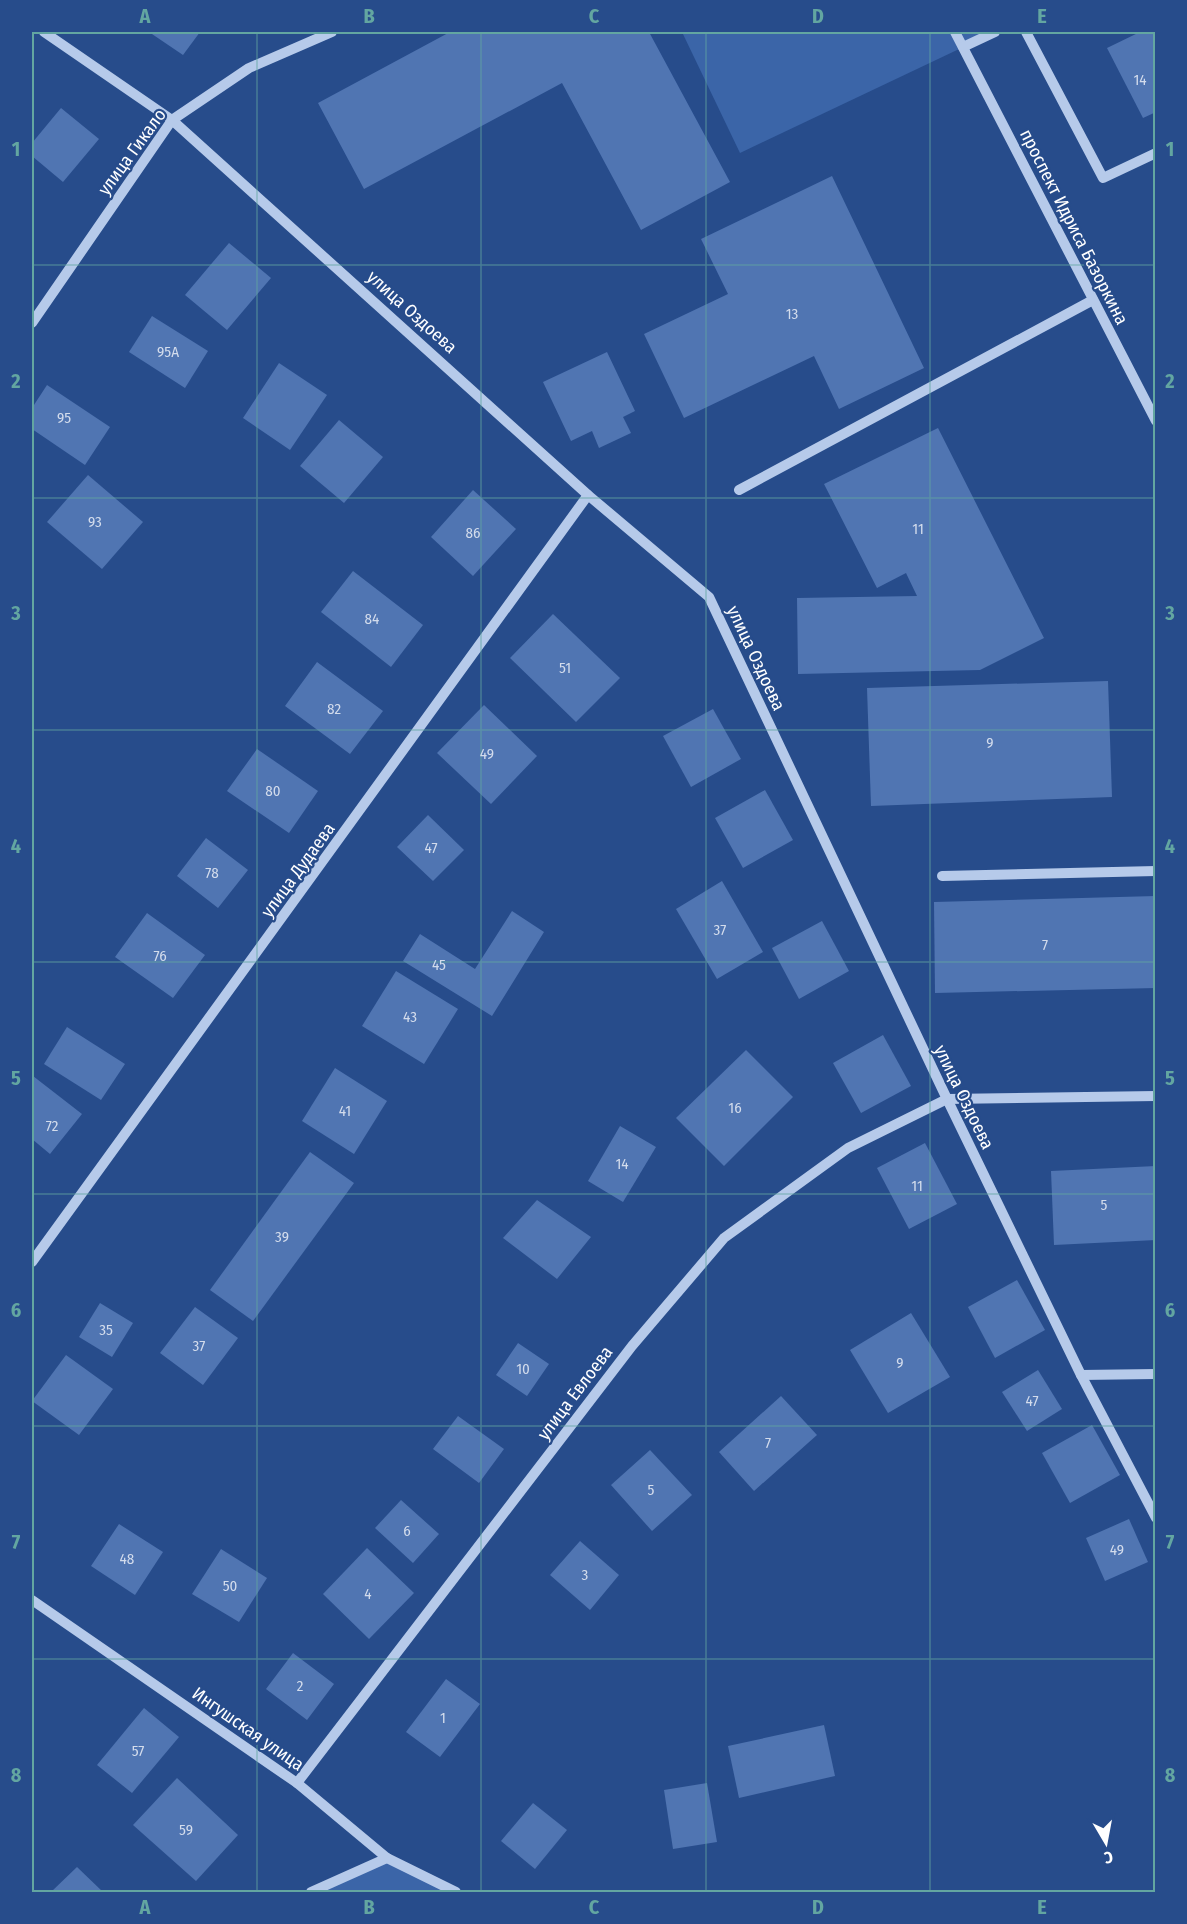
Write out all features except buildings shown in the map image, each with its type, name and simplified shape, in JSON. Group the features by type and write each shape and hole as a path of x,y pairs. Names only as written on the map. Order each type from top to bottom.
{"street":[{"name":"улица Оздоева","path":"44,32 172,120 588,495 709,597 947,1099 1081,1375 1155,1518"},
{"name":"улица Гикало","path":"32,323 172,120 249,68 332,32"},
{"name":"проспект Идриса Базоркина","path":"955,32 1155,421"},
{"path":"963,47 995,32"},
{"path":"1026,32 1103,178 1155,153"},
{"path":"740,490 1093,300"},
{"name":"улица Дудаева","path":"32,1262 588,495"},
{"path":"942,876 1155,871"},
{"path":"947,1099 1155,1096"},
{"name":"улица Евлоева","path":"297,1783 632,1346 724,1238 848,1148 947,1099"},
{"path":"1081,1375 1155,1374"},
{"name":"Ингушская улица","path":"32,1600 297,1783 387,1858 456,1893"},
{"path":"311,1893 387,1858"}],"shaded area":[{"path":"682,32 995,32 740,153"},
{"path":"387,1858 456,1892 311,1892"}]}
